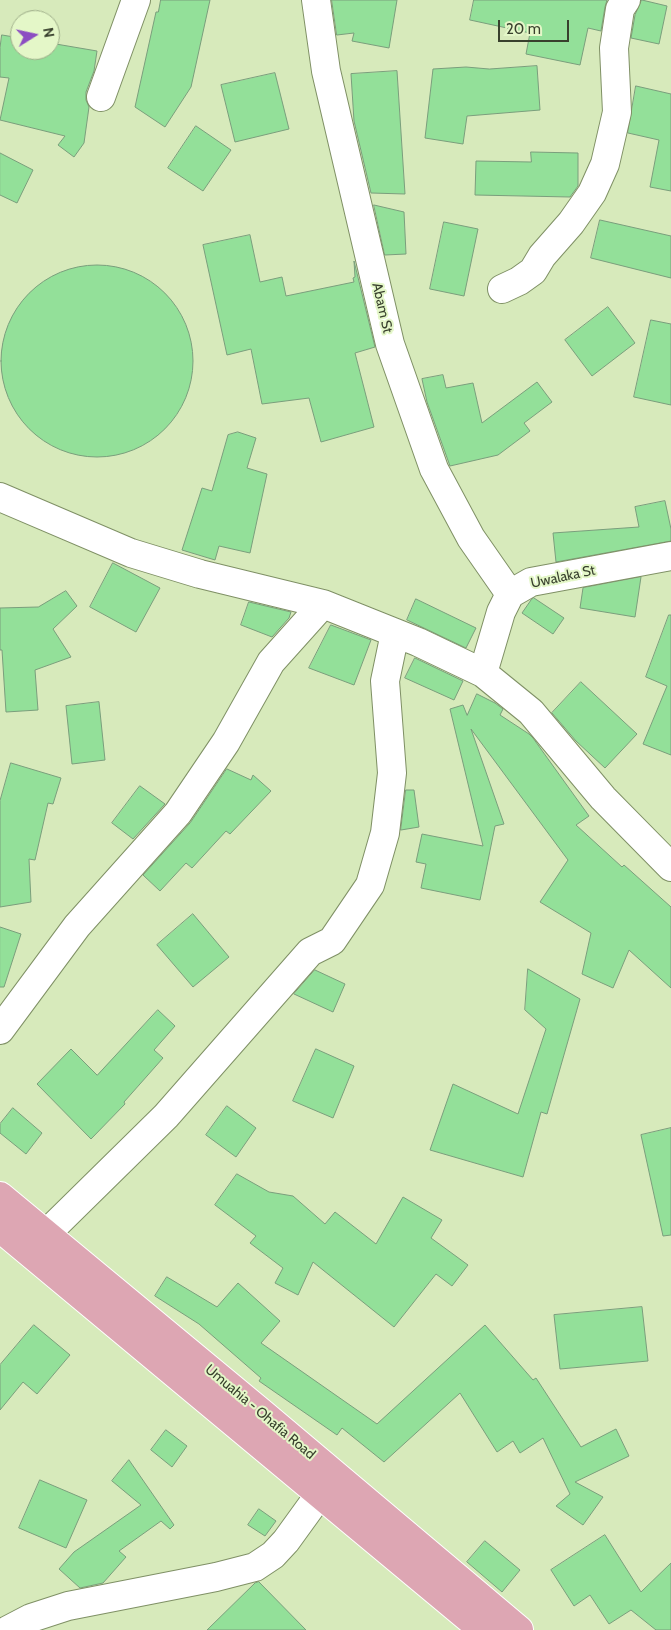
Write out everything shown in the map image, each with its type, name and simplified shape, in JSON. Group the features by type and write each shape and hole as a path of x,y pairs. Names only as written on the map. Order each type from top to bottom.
{"main road":[{"name":"Umuahia - Ohafia Road","path":"0,1196 46,1234 256,1424 320,1494 483,1630"},
{"name":"Umuahia - Ohafia Road","path":"0,1228 256,1424 519,1630"}],"street":[{"path":"101,97 136,0"},
{"name":"Abam St","path":"316,0 326,71 390,344 434,469 472,538 510,594"},
{"path":"502,289 519,281 532,271 592,193 604,164 617,112 614,48 620,10 626,0"},
{"path":"0,497 131,553 200,574 323,604 395,632 484,672 532,712 603,798 671,867"},
{"name":"Uwalaka St","path":"510,594 531,582 666,560"},
{"path":"484,672 501,612 510,594"},
{"path":"0,1030 77,926 178,813 226,742 271,662 323,604"},
{"path":"46,1234 166,1116 310,952 332,942 370,885 385,833 392,773 385,681 395,632"},
{"path":"8,1630 31,1618 68,1606 216,1577 255,1567 272,1555 286,1541 320,1494"}],"building":[{"path":"161,0 210,0 191,87 165,127 135,107 156,12 158,12"},
{"path":"332,0 397,0 389,48 352,41 354,33 337,35"},
{"path":"474,0 607,0 601,31 588,28 580,65 526,54 530,33 470,20"},
{"path":"642,0 667,6 659,44 631,38 635,15"},
{"path":"2,35 10,36 10,60 60,60 60,45 97,51 94,71 86,92 86,100 89,107 84,143 74,157 58,145 65,136 0,120 9,78 0,77"},
{"path":"537,66 540,110 467,116 463,144 425,138 433,69 466,67 489,69"},
{"path":"397,71 405,194 371,193 354,121 351,74"},
{"path":"275,73 289,129 235,142 221,85"},
{"path":"636,86 671,94 671,191 650,187 659,140 628,133"},
{"path":"196,126 231,150 203,191 168,168"},
{"path":"531,152 578,153 578,186 570,197 475,195 476,161 531,162"},
{"path":"0,153 33,170 17,203 0,195"},
{"path":"374,205 404,212 406,254 385,255"},
{"path":"600,220 671,236 671,278 591,258"},
{"path":"444,222 478,229 464,296 430,289"},
{"path":"250,235 260,282 282,277 286,296 354,282 354,261 375,347 355,353 374,427 321,442 309,398 262,404 251,349 227,355 203,245"},
{"path":"88,265 106,265 134,272 150,281 165,293 177,308 186,324 193,352 193,370 186,398 177,414 165,429 150,441 134,450 106,457 88,457 69,453 52,446 36,435 23,422 12,406 5,389 1,370 1,352 5,333 12,316 23,300 36,287 52,276 69,269"},
{"path":"608,307 635,343 592,376 565,340"},
{"path":"651,320 671,324 671,405 634,397"},
{"path":"443,375 446,388 473,383 482,423 537,382 552,402 524,423 530,431 498,455 450,466 427,402 422,379"},
{"path":"238,432 256,438 247,468 267,474 250,553 219,546 215,560 182,550 202,488 212,491 228,435"},
{"path":"665,501 671,529 671,541 556,562 553,533 639,527 635,507"},
{"path":"113,563 160,588 136,632 90,607"},
{"path":"641,577 635,617 580,608 583,588"},
{"path":"66,591 77,606 53,629 71,657 35,670 38,710 6,712 2,650 0,650 0,608 38,607"},
{"path":"534,598 564,618 553,634 522,613"},
{"path":"416,599 476,628 466,648 407,620"},
{"path":"249,602 291,612 289,618 272,637 241,625"},
{"path":"669,615 671,615 671,755 643,744 667,686 646,677"},
{"path":"331,625 371,640 354,685 309,668"},
{"path":"415,658 463,681 454,700 405,678"},
{"path":"581,682 637,734 605,768 576,741 552,713"},
{"path":"477,694 503,709 500,715 533,738 589,816 576,825 622,867 624,865 671,907 671,988 629,950 613,988 582,974 591,933 540,902 568,860 471,729 504,824 495,826 480,900 421,888 426,864 416,862 422,834 483,846 450,709 463,705 467,715"},
{"path":"99,702 105,760 72,764 66,706"},
{"path":"11,763 61,778 53,804 48,803 35,860 29,859 31,902 0,907 0,801"},
{"path":"227,769 251,780 253,775 271,791 230,834 226,831 192,868 186,863 160,891 143,875 190,823"},
{"path":"140,786 165,804 133,839 112,823"},
{"path":"406,790 414,790 419,827 401,830"},
{"path":"193,914 229,957 193,987 157,945"},
{"path":"0,927 21,934 4,987 0,987"},
{"path":"528,969 580,999 547,1114 541,1112 523,1177 430,1150 453,1084 518,1114 546,1029 525,1010"},
{"path":"315,970 345,984 333,1012 294,994"},
{"path":"158,1010 175,1026 154,1050 163,1058 124,1102 125,1104 91,1139 37,1084 71,1049 97,1075"},
{"path":"316,1049 354,1066 333,1118 293,1101"},
{"path":"227,1106 256,1128 236,1157 206,1135"},
{"path":"13,1108 42,1133 26,1154 0,1133 0,1124"},
{"path":"671,1128 671,1235 663,1236 641,1135"},
{"path":"237,1174 269,1192 293,1196 325,1224 335,1212 376,1244 403,1197 442,1220 431,1238 468,1265 452,1286 436,1274 394,1327 313,1262 298,1295 275,1283 283,1268 250,1243 256,1236 215,1205"},
{"path":"167,1277 217,1307 238,1283 280,1321 261,1343 377,1424 485,1325 533,1380 536,1378 581,1447 616,1429 629,1456 575,1482 603,1497 583,1525 556,1506 570,1494 543,1438 520,1453 513,1441 497,1452 460,1393 384,1462 342,1428 337,1435 259,1381 261,1378 199,1324 155,1296"},
{"path":"642,1307 648,1361 560,1369 554,1315"},
{"path":"34,1325 70,1355 37,1394 23,1382 0,1410 0,1365"},
{"path":"166,1430 187,1446 172,1467 151,1450"},
{"path":"129,1460 174,1525 170,1529 161,1521 119,1551 126,1557 103,1583 80,1588 59,1569 74,1552 141,1505 112,1481"},
{"path":"40,1480 87,1500 66,1548 19,1528"},
{"path":"259,1509 276,1521 265,1536 248,1525"},
{"path":"605,1535 641,1592 671,1563 671,1630 656,1630 631,1610 609,1624 590,1595 574,1606 551,1570"},
{"path":"485,1541 520,1570 502,1592 467,1562"},
{"path":"259,1582 306,1630 207,1630 255,1583"}]}
